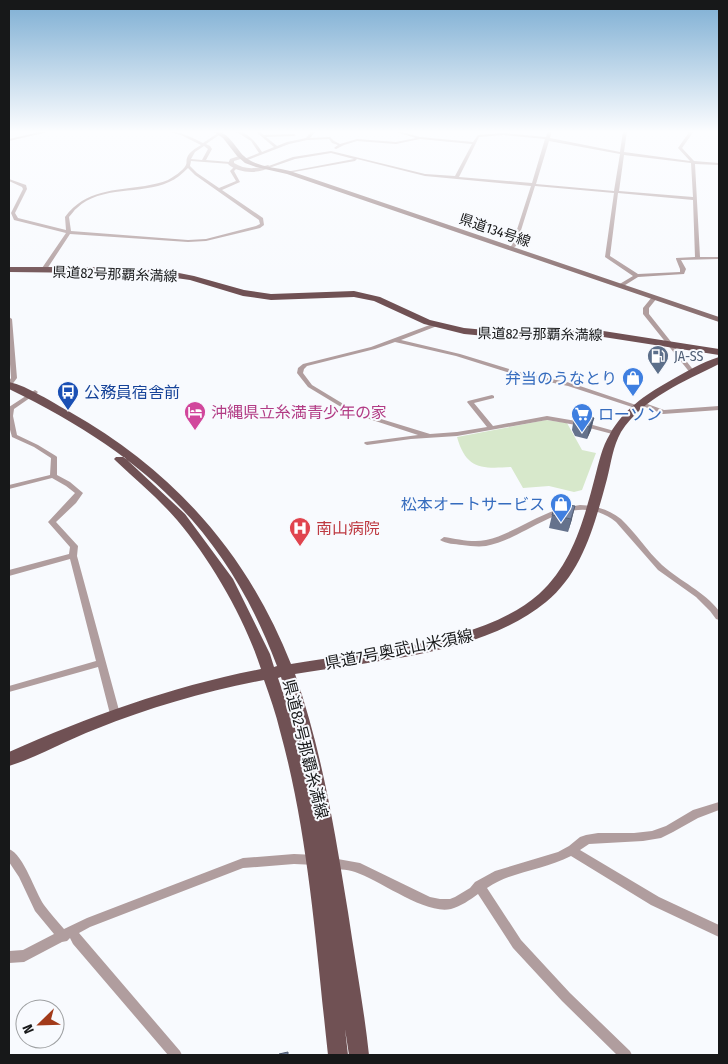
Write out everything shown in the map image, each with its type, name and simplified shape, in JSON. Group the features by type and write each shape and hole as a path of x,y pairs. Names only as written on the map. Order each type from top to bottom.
{"main road":[{"name":"県道134号線","path":"313,181 719,320"},
{"name":"県道82号那覇糸満線","path":"9,270 43,272 95,270 170,274 243,293 271,297 354,294 378,299 435,325 464,331 507,335 597,333 719,352"},
{"name":"県道7号奥武山米須線","path":"9,759 115,714 202,688 279,672 450,642 480,633 510,620 536,604 563,579 578,553 616,434 640,405 693,373 719,360"},
{"name":"県道82号那覇糸満線","path":"9,388 29,396 113,454 149,484 177,512 222,571 263,650 279,672 303,723 314,768 324,861 338,1055"},
{"name":"県道82号那覇糸満線","path":"324,861 359,1055"}],"street":[{"path":"11,181 24,186 25,189 11,213 16,219 69,232 195,241 255,228 262,224 261,219 206,181"},
{"path":"43,272 69,232 68,214 90,198 169,181"},
{"path":"220,190 238,182 237,181"},
{"path":"486,181 695,199"},
{"path":"510,249 514,246 535,181"},
{"path":"618,181 607,257 637,276"},
{"path":"694,181 698,258"},
{"path":"620,286 637,276 682,273 683,268 678,259 719,258"},
{"path":"654,298 646,308 646,314 693,373"},
{"path":"9,319 14,378 9,388"},
{"path":"430,436 353,412 310,386 300,373 301,368 305,365 362,351 435,325"},
{"path":"395,340 458,355 518,374 569,384 663,412 719,408"},
{"path":"29,396 10,408 9,416 14,436 54,457 53,476"},
{"path":"491,428 470,402 492,397"},
{"path":"367,443 457,434 540,418 555,418 616,434"},
{"path":"9,487 53,476 68,484 79,493 74,501 52,522 74,546 73,556 115,714"},
{"path":"444,540 468,544 485,543 561,511 578,507 592,508 611,515 662,568 693,589 719,617"},
{"path":"9,572 73,556"},
{"path":"9,689 100,663"},
{"path":"9,957 24,956 87,923 243,863 294,859 324,861 356,867 438,906 462,901 479,886 497,876 517,868 545,863 571,850 586,839 644,837 662,833 694,815 719,806"},
{"path":"571,850 655,900 719,931"},
{"path":"9,854 23,873 39,907 67,934 77,940 176,1055"},
{"path":"479,886 517,944 566,997 626,1055"}],"green space":[{"path":"546,420 567,423 582,450 596,453 582,490 574,492 549,486 523,488 511,467 483,467 470,461 461,448 457,437"}],"building":[{"path":"577,414 594,418 589,427 578,423 574,417"},
{"path":"562,504 575,506 571,519 552,515 555,506"},
{"path":"288,1052 288,1055 279,1055 279,1054"}],"place":[{"name":"JA-SS","path":"658,375"},
{"name":"弁当のうなとり","path":"633,397"},
{"name":"公務員宿舎前","path":"68,411"},
{"name":"沖縄県立糸満青少年の家","path":"195,431"},
{"name":"ローソン","path":"582,433"},
{"name":"松本オートサービス","path":"561,523"},
{"name":"南山病院","path":"300,547"}]}
